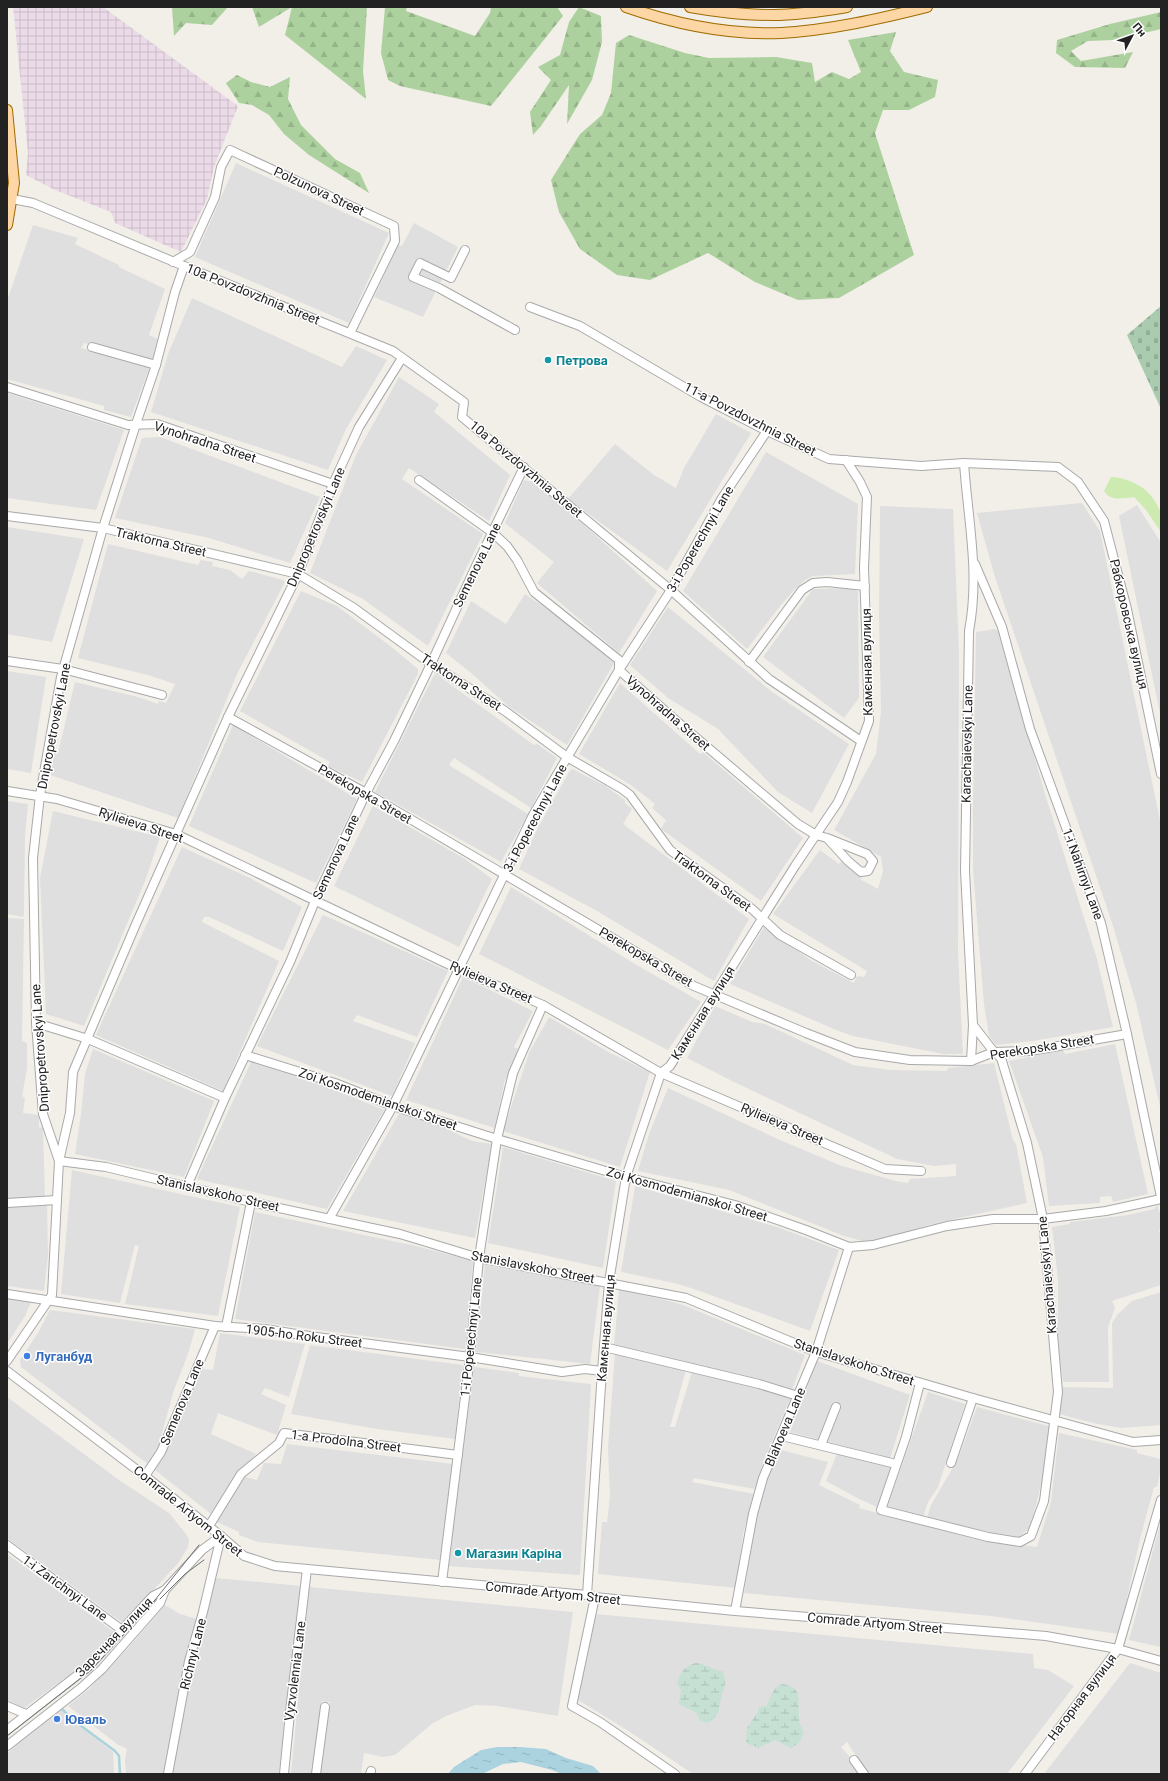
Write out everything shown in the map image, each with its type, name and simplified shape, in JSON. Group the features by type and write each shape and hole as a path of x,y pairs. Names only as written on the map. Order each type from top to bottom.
{"main road":[{"path":"626,7 663,20 732,31 780,33 836,27 874,20 927,7"},
{"path":"690,7 726,13 774,15 810,13 848,7"},
{"path":"7,110 14,183 9,199 7,225"},
{"path":"7,189 9,199"}],"street":[{"name":"Polzunova Street","path":"173,262 190,252 215,197 221,167 230,150 394,226 396,241 350,333"},
{"name":"10a Povzdovzhnia Street","path":"9,199 33,203 173,262 393,351 464,402 462,417 671,590 769,679 861,741"},
{"path":"465,250 451,278 420,263 413,277 439,288 515,330"},
{"name":"Dnipropetrovskyi Lane","path":"59,1161 43,1114 36,1023 33,858 40,795 63,669 103,528 156,366 175,292 184,266"},
{"name":"11-a Povzdovzhnia Street","path":"530,307 580,326 701,397 767,431 829,459 922,466 964,463 1058,467 1078,482"},
{"path":"92,348 156,366"},
{"name":"Dnipropetrovskyi Lane","path":"59,1161 70,1113 73,1072 228,717 298,574 333,484 359,427 402,358"},
{"name":"Vynohradna Street","path":"7,387 128,425 157,424 333,484"},
{"name":"3-i Poperechnyi Lane","path":"329,1219 393,1106 422,1043 460,970 533,815 619,670 671,590 722,498 767,431"},
{"name":"Камєнная вулиця","path":"675,1774 600,1722 572,1706 592,1598 602,1371 609,1282 626,1177 661,1073 670,1066 838,802 847,782 869,721 864,568 867,497 860,482 846,460"},
{"name":"Karachaievskyi Lane","path":"964,463 974,561 973,611 969,631 965,871 973,1025 971,1060"},
{"name":"Semenova Lane","path":"187,1186 225,1098 290,962 315,901 366,793 394,741 524,467"},
{"name":"Vynohradna Street","path":"418,480 493,533 507,546 517,560 534,592 619,660 619,670 680,724 798,824 816,835 827,838 867,854 873,861 868,871 861,872 848,861 827,838"},
{"name":"Рабкоровська вулиця","path":"1078,482 1104,521 1127,609 1161,774"},
{"name":"Traktorna Street","path":"7,516 103,528 298,574 354,608 431,664 505,711 567,757 630,795 670,850 763,919 780,935 851,975"},
{"name":"1-i Nahirnyi Lane","path":"974,561 1002,627 1030,729 1101,923 1127,1034 1161,1198"},
{"path":"749,662 802,590 813,583 827,582 865,586"},
{"path":"7,661 63,669 162,695"},
{"name":"Perekopska Street","path":"228,717 366,793 694,986 855,1052 910,1060 971,1060 994,1052 1030,1051 1127,1034"},
{"name":"Rylieieva Street","path":"7,791 40,795 57,799 176,834 460,970 543,1005 661,1073 885,1168 920,1171"},
{"name":"1-i Poperechnyi Lane","path":"442,1582 470,1357 479,1258 497,1139 513,1073 543,1005"},
{"path":"36,1023 88,1039 225,1098"},
{"name":"Karachaievskyi Lane","path":"896,1464 880,1510 988,1537 1020,1542 1031,1536 1036,1527 1044,1501 1058,1392 1042,1219 1027,1143 1001,1058 994,1052 973,1025"},
{"name":"Zoi Kosmodemianskoi Street","path":"245,1055 335,1083 393,1106 497,1139 626,1177 735,1205 849,1247 873,1245 947,1226 993,1219 1042,1219 1106,1211 1161,1198"},
{"path":"7,1361 47,1299 52,1295 59,1161"},
{"name":"Stanislavskoho Street","path":"59,1161 106,1167 251,1202 400,1234 479,1258 686,1298 816,1352 920,1383 1133,1442 1161,1440"},
{"path":"7,1204 57,1200"},
{"path":"226,1327 251,1202"},
{"name":"Blahoeva Lane","path":"735,1611 753,1514 764,1478 816,1352 849,1247"},
{"name":"1905-ho Roku Street","path":"7,1294 215,1326 265,1329 470,1357 562,1372 585,1369 602,1371"},
{"name":"Semenova Lane","path":"145,1476 161,1452 215,1326"},
{"path":"604,1348 759,1384 798,1396"},
{"name":"Comrade Artyom Street","path":"7,1371 145,1476 209,1526 244,1556 275,1566 735,1611 1046,1636 1118,1649 1161,1661"},
{"path":"782,1436 896,1464 906,1437 920,1383"},
{"path":"951,1463 973,1398"},
{"path":"822,1446 836,1408"},
{"name":"1-a Prodolna Street","path":"209,1526 241,1474 280,1443 284,1433 458,1455"},
{"name":"Нагорная вулиця","path":"1025,1774 1118,1649 1161,1500"},
{"name":"Зарєчная вулиця","path":"7,1746 81,1688 102,1669 160,1603 165,1590 202,1550 221,1536"},
{"name":"Richnyi Lane","path":"168,1774 189,1661 203,1612 221,1536"},
{"name":"1-i Zarichnyi Lane","path":"7,1545 122,1630"},
{"name":"Vyzvolennia Lane","path":"284,1774 307,1569"},
{"name":"Зарєчная вулиця","path":"7,1730 88,1667 152,1596 165,1590"},
{"path":"7,1706 26,1714"},
{"path":"316,1774 326,1707"},
{"path":"854,1760 864,1774"}],"shaded area":[{"path":"13,7 103,7 238,106 214,167 207,199 181,252 115,223 111,212 55,190 26,175 28,153"},
{"path":"236,163 389,233 349,323 195,257"},
{"path":"414,223 458,247 423,317 374,297 398,245 402,246"},
{"path":"33,225 78,238 75,244 165,289 149,335 158,339 152,360 84,343 81,348 150,366 131,417 104,410 104,406 7,379 7,301"},
{"path":"192,298 342,367 356,346 387,360 346,429 328,470 151,412 168,354"},
{"path":"399,377 439,404 434,412 510,475 489,521 409,468 402,479 483,534 428,646 363,599 310,573 356,455"},
{"path":"7,393 124,430 96,510 7,498"},
{"path":"716,414 751,433 667,571 568,499 615,444 654,475 676,488 684,468"},
{"path":"160,437 320,497 290,563 209,538 115,518 142,438"},
{"path":"766,452 858,504 855,574 813,576 805,580 780,606 747,649 683,591"},
{"path":"524,480 538,483 657,591 619,653 537,583 554,562 505,523"},
{"path":"1082,503 1100,531 1161,825 1161,1111 1136,1003 1112,923 995,577 977,513"},
{"path":"1137,505 1161,543 1161,718 1119,516"},
{"path":"880,506 953,509 959,651 958,952 963,1054 943,1054 853,1036 730,984 764,927 812,961 854,983 857,976 864,977 867,971 773,914 820,850 839,864 842,860 862,877 860,879 878,889 883,871 881,857 834,830 876,754 881,712 879,618"},
{"path":"7,527 84,539 52,642 7,634"},
{"path":"108,544 198,565 201,560 213,562 212,566 230,570 242,579 249,571 283,580 285,582 237,674 178,818 50,775 54,753 58,753 75,682 138,697 158,704 159,701 166,703 175,684 148,675 78,658"},
{"path":"853,588 858,592 859,698 844,718 763,657 813,589"},
{"path":"301,591 337,606 418,669 418,674 362,782 328,766 330,762 240,711"},
{"path":"525,594 563,620 614,663 567,745 508,706 446,653 471,601 506,624"},
{"path":"668,607 771,691 849,744 812,813 778,792 718,729 668,698 630,665"},
{"path":"995,629 999,632 1045,794 1097,959 1113,1027 1033,1041 996,1045 989,1036 984,1004 973,870 976,632"},
{"path":"7,671 46,677 31,773 7,769"},
{"path":"436,674 534,745 537,744 557,758 531,808 454,758 449,765 528,814 501,862 375,792 434,675"},
{"path":"620,683 700,754 703,752 803,838 761,901 661,829 666,820 652,808 655,804 631,785 579,754"},
{"path":"233,725 357,799 316,883 189,826"},
{"path":"572,769 604,785 625,800 625,803 632,809 623,824 749,919 714,981 597,911 519,869 538,828"},
{"path":"7,801 28,804 25,837 23,917 7,914"},
{"path":"373,806 465,859 492,879 459,947 334,886"},
{"path":"53,811 160,837 145,881 84,1026 46,1014 40,878"},
{"path":"182,847 250,878 302,907 283,951 209,917 204,917 202,922 279,961 223,1091 96,1035"},
{"path":"511,887 635,964 701,1002 668,1050 479,954"},
{"path":"323,915 448,971 417,1037 357,1015 353,1021 415,1043 392,1096 257,1046"},
{"path":"7,918 24,919 22,1041 27,1043 27,1068 22,1096 25,1098 23,1113 39,1115 39,1127 43,1128 45,1197 7,1199"},
{"path":"463,977 533,1011 514,1047 518,1049 504,1083 495,1128 406,1100"},
{"path":"715,1006 752,1022 765,1024 853,1065 890,1070 947,1071 948,1068 994,1063 1013,1140 1016,1144 1027,1203 928,1225 884,1240 866,1242 844,1236 729,1190 638,1171 649,1134 668,1088 780,1140 842,1166 908,1183 910,1179 956,1176 956,1164 934,1166 897,1159 732,1081 687,1058"},
{"path":"549,1017 610,1053 650,1072 620,1167 503,1131 529,1053"},
{"path":"1115,1044 1148,1194 1113,1202 1111,1196 1100,1197 1100,1203 1049,1206 1043,1157 1009,1061 1063,1050 1065,1054"},
{"path":"93,1049 214,1101 184,1177 75,1154 85,1074"},
{"path":"252,1060 318,1083 384,1110 327,1209 197,1179"},
{"path":"400,1112 441,1126 472,1141 492,1144 475,1238 343,1211"},
{"path":"503,1147 616,1181 603,1268 488,1243"},
{"path":"72,1170 240,1207 218,1316 125,1304 139,1246 135,1245 120,1303 61,1294"},
{"path":"635,1186 777,1227 839,1250 810,1331 694,1289 674,1283 621,1272"},
{"path":"47,1204 48,1255 44,1291 7,1286 7,1205"},
{"path":"1157,1205 1161,1216 1161,1229 1159,1230 1161,1237 1161,1285 1112,1301 1115,1308 1108,1327 1109,1382 1063,1382 1058,1343 1058,1280 1052,1227 1070,1224 1070,1222 1128,1215 1154,1209"},
{"path":"255,1212 416,1246 473,1261 465,1349 235,1319"},
{"path":"485,1265 600,1286 590,1364 476,1352"},
{"path":"619,1290 683,1305 805,1355 792,1390 756,1378 739,1377 659,1355 614,1345"},
{"path":"1161,1292 1161,1425 1121,1428 1093,1423 1059,1414 1063,1387 1113,1388 1112,1323 1118,1314 1132,1301"},
{"path":"7,1298 31,1302 25,1316 7,1344"},
{"path":"50,1310 195,1329 188,1354 174,1390 158,1447 148,1464 21,1367 20,1360 38,1333"},
{"path":"220,1333 305,1344 289,1397 265,1388 261,1394 286,1405 277,1435 218,1413 211,1434 256,1454 238,1474 211,1514 155,1470 167,1450 202,1369 213,1370"},
{"path":"310,1345 463,1365 455,1439 377,1429 291,1414"},
{"path":"615,1352 686,1370 670,1427 675,1427 692,1372 791,1397 764,1460 755,1489 694,1478 692,1482 754,1494 743,1534 736,1588 598,1574 602,1522 607,1522 610,1496 608,1448"},
{"path":"817,1361 910,1395 890,1458 790,1432"},
{"path":"474,1367 519,1373 519,1376 591,1384 580,1575 448,1566"},
{"path":"928,1392 965,1404 938,1487 928,1502 923,1517 887,1507"},
{"path":"7,1397 119,1480 169,1513 186,1534 189,1540 188,1547 179,1562 123,1623 7,1538"},
{"path":"977,1407 1052,1427 1046,1465 1030,1528 1019,1537 966,1528 927,1518 931,1505 958,1459"},
{"path":"1059,1433 1137,1450 1137,1453 1161,1459 1157,1487 1154,1487 1140,1539 1119,1634 991,1616 744,1593 755,1523 768,1477 781,1450 828,1462 819,1485 860,1505 859,1508 972,1538 1037,1547 1051,1502"},
{"path":"287,1444 454,1464 441,1560 258,1542 239,1535 239,1532 217,1522 240,1482 245,1477 257,1480 264,1463 281,1464"},
{"path":"837,1454 891,1467 877,1507 826,1481"},
{"path":"1161,1521 1161,1647 1129,1640"},
{"path":"7,1554 114,1632 85,1664 24,1708 7,1700"},
{"path":"216,1578 301,1586 279,1774 171,1774 199,1639"},
{"path":"309,1587 573,1612 558,1716 498,1706 475,1705 446,1716 433,1723 395,1755 383,1757 364,1753 361,1774 320,1774 330,1702 322,1701 313,1774 291,1774"},
{"path":"165,1605 180,1614 197,1619 190,1645 163,1774 126,1774 125,1760 127,1749 117,1744 68,1706 89,1689 130,1646"},
{"path":"595,1614 1033,1654 1034,1668 1048,1670 1074,1686 1007,1774 868,1774 847,1742 841,1747 849,1756 858,1774 693,1774 627,1730 578,1700"},
{"path":"1130,1663 1161,1673 1161,1774 1044,1774"},
{"path":"60,1708 70,1719 113,1752 114,1774 7,1774 7,1754 28,1734"}],"green space":[{"path":"172,7 228,7 212,25 186,23 174,36"},
{"path":"252,7 292,7 259,27"},
{"path":"292,7 367,7 363,71 366,99 285,35"},
{"path":"385,7 407,7 406,11 475,36 490,13 491,7 557,7 563,16 491,106 400,86 388,80 381,53"},
{"path":"579,7 601,16 602,42 592,80 567,124 569,85 541,126 533,135 530,112 551,80 538,67 560,55 569,22"},
{"path":"1161,12 1161,29 1114,40 1088,41 1071,51 1081,61 1133,52 1125,68 1075,67 1056,53 1057,40 1110,24"},
{"path":"896,32 890,51 904,72 938,80 935,97 909,110 883,110 875,133 914,255 839,298 798,300 755,282 708,253 650,280 617,275 580,249 559,212 551,180 580,134 602,115 611,93 616,43 629,35 685,53 709,58 776,57 812,63 815,82 832,72 849,79 861,72 848,40"},
{"path":"237,75 251,82 270,87 290,77 288,99 301,125 335,159 360,173 369,193 309,155 284,134 269,115 252,105 239,103 226,83"},
{"path":"1161,306 1161,409 1127,335"},
{"path":"1111,477 1135,483 1148,492 1158,506 1161,514 1161,532 1146,510 1134,497 1114,498 1110,497 1104,491"},
{"path":"696,1663 723,1672 725,1679 725,1686 718,1712 715,1718 708,1723 700,1721 697,1713 679,1704 681,1690 677,1684 680,1676 683,1670"},
{"path":"781,1684 789,1685 797,1692 799,1701 799,1720 804,1733 799,1743 791,1748 775,1740 759,1748 746,1743 747,1728 758,1712 759,1707 767,1706 774,1691"}],"water":[{"path":"497,1747 546,1749 566,1758 593,1766 601,1774 562,1774 521,1762 503,1764 482,1774 448,1774 454,1767 481,1750"}],"waterway":[{"path":"62,1709 73,1720 115,1751 119,1756 120,1774"}],"tram line":[{"path":"7,1736 91,1670 155,1600 199,1545"},
{"path":"160,1599 185,1574 204,1560"}],"place":[{"name":"Петрова","path":"548,360"},
{"name":"Луганбуд","path":"27,1356"},
{"name":"Магазин Каріна","path":"458,1553"},
{"name":"Юваль","path":"57,1719"}]}
